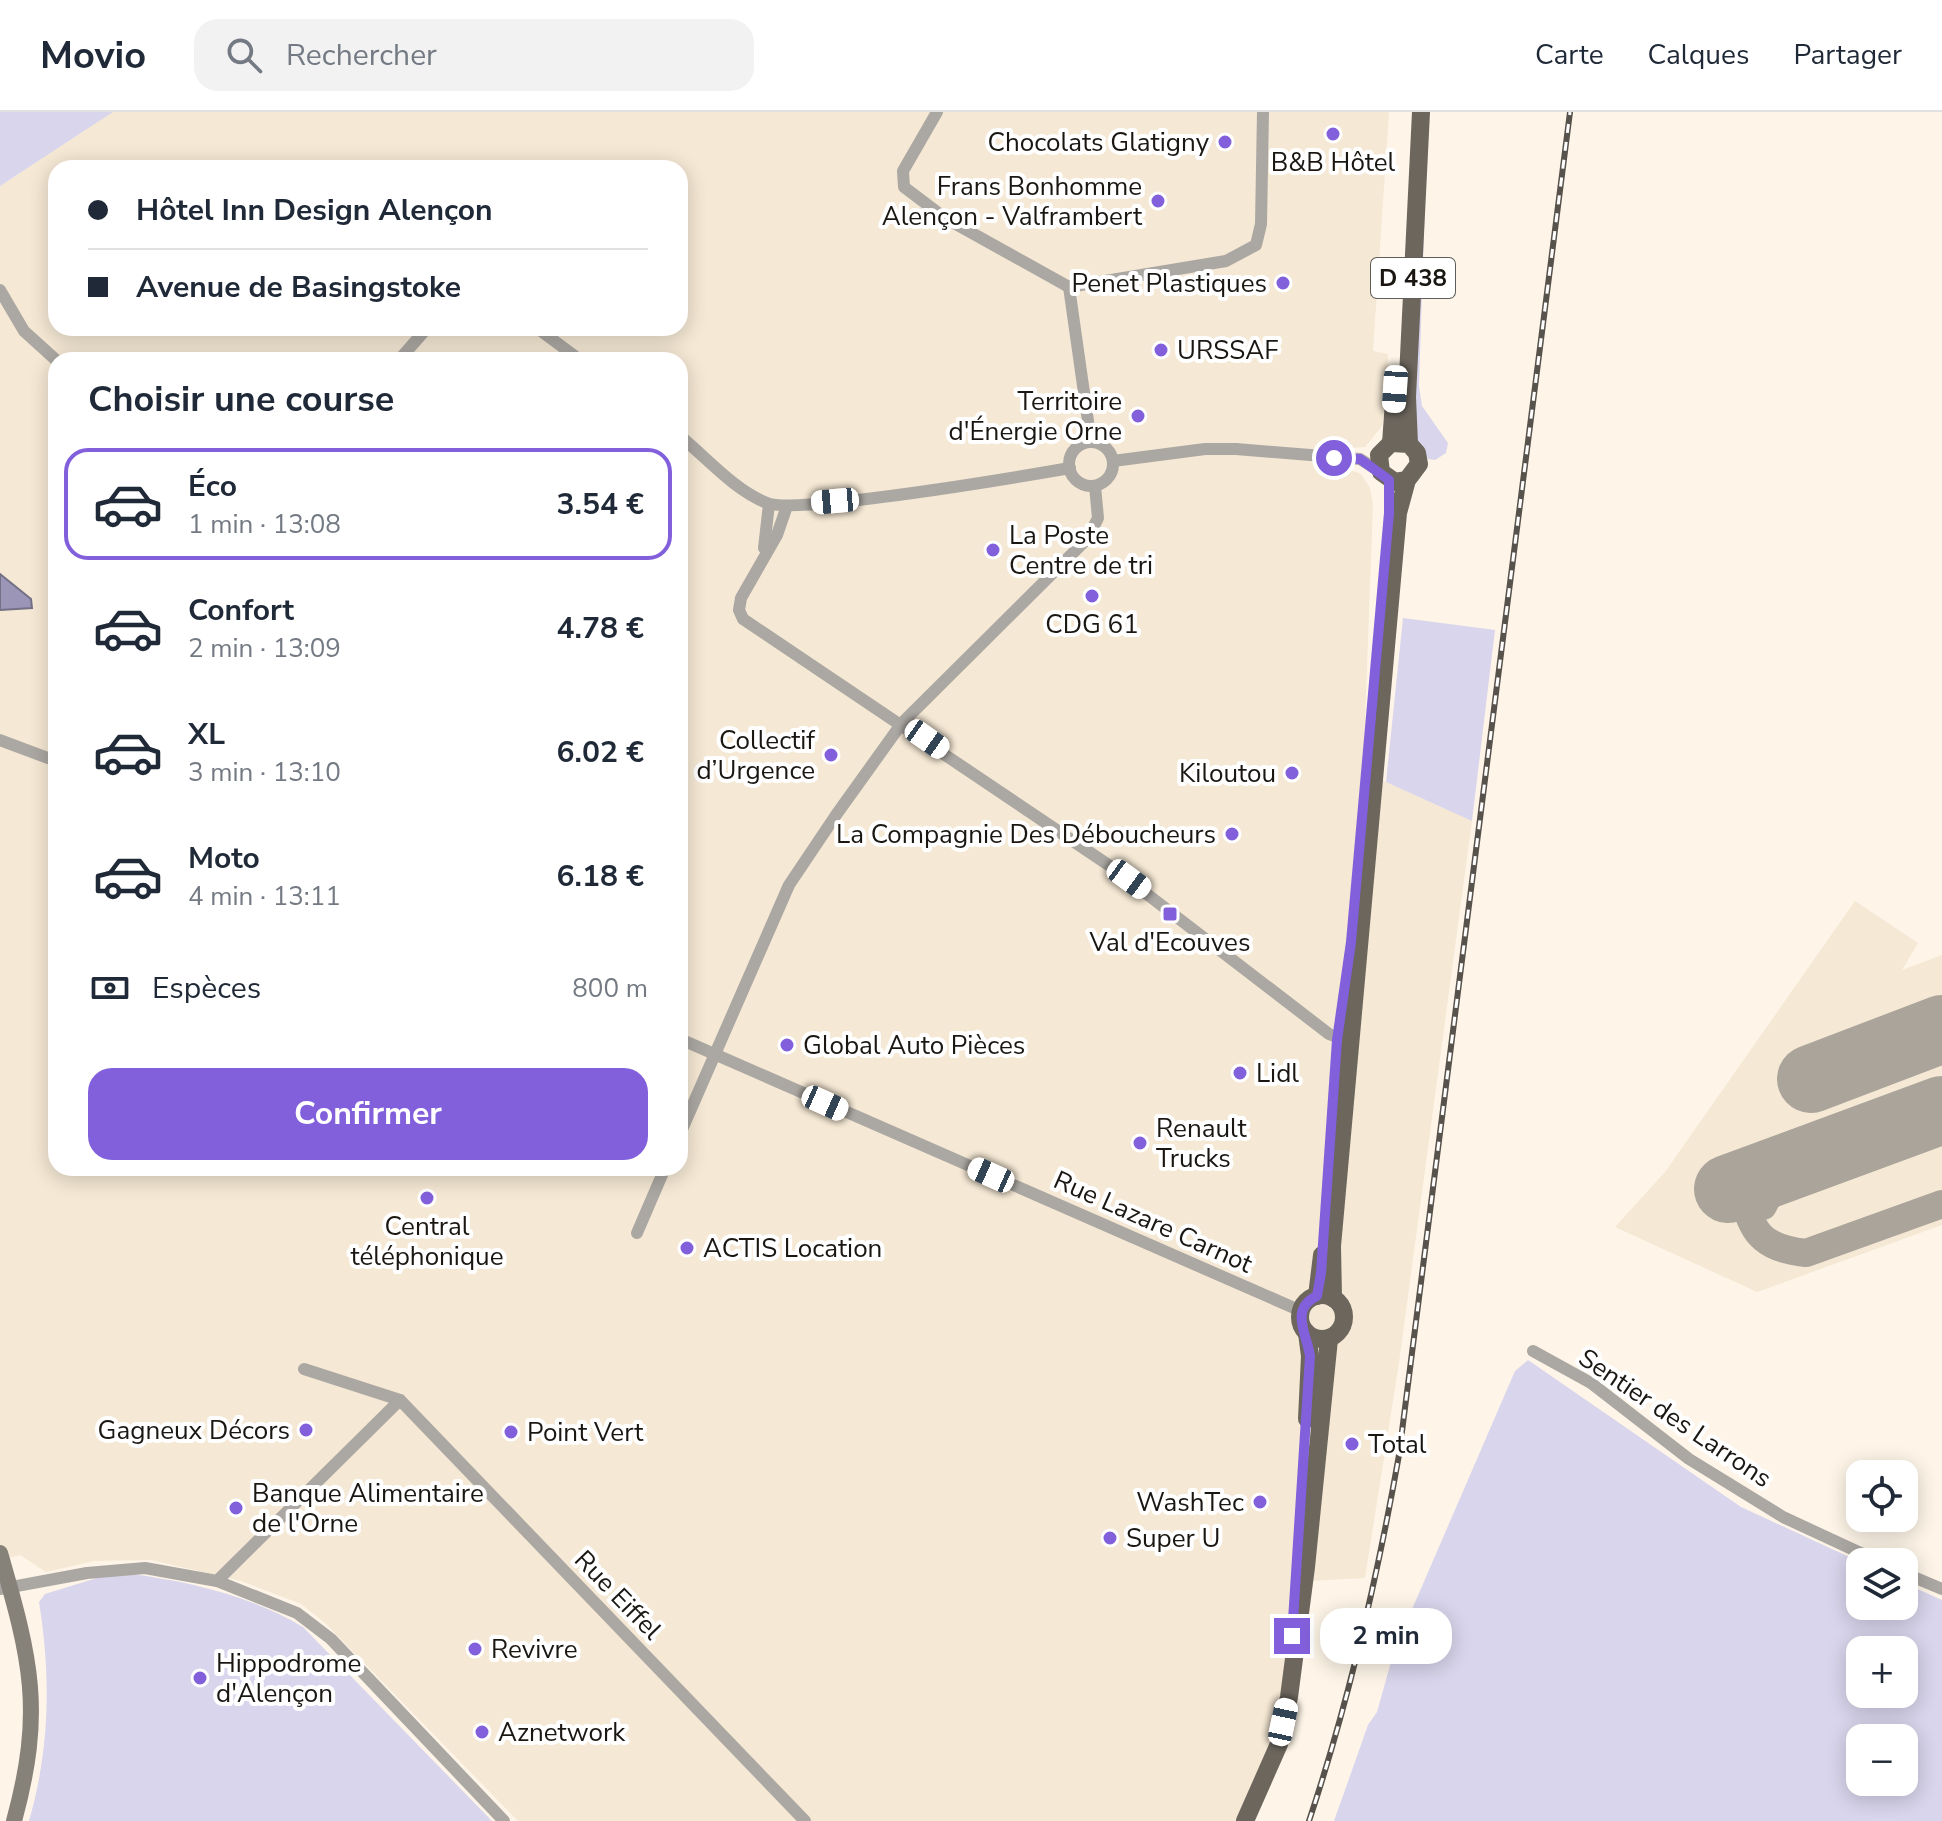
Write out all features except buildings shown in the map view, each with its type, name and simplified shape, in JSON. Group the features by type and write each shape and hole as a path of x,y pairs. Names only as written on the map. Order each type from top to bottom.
{"main road":[{"name":"D 438","path":"1394,446 1412,112"},
{"name":"D 438","path":"1394,446 1407,397 1421,112"},
{"path":"1325,1297 1332,1246 1343,1041 1355,943 1392,477 1378,461 1394,446 1417,453 1419,464 1392,477"},
{"path":"1289,1697 1310,1356 1301,1311 1325,1297"},
{"path":"1245,1821 1279,1744 1289,1697 1306,1567 1329,1339 1344,1324 1343,1309 1325,1297"},
{"path":"1307,1333 1317,1339 1329,1339"},
{"path":"0,1553 5,1588 32,1682 34,1725 30,1758 14,1821"}],"street":[{"path":"937,112 903,171 904,187 945,218 1069,287 1226,261 1256,245 1261,224 1263,112"},
{"path":"1069,287 1091,442"},
{"path":"0,290 24,331 48,353"},
{"path":"406,352 420,336"},
{"path":"548,336 569,352"},
{"path":"1091,442 1106,448 1113,461 1108,479 1095,486 1076,480 1070,468 1075,449 1091,442"},
{"path":"688,443 733,481 769,504 787,506 1070,468"},
{"path":"1113,461 1205,449 1360,459 1394,446"},
{"path":"1360,459 1392,477"},
{"path":"688,1116 789,885 902,723 1088,538 1098,518 1095,486"},
{"path":"762,555 769,524 769,504"},
{"path":"787,506 777,535 762,555 741,598 739,610 743,619 902,723 1145,890 1343,1041"},
{"path":"2,738 48,758"},
{"name":"Rue Lazare Carnot","path":"688,1042 1301,1311"},
{"path":"637,1233 662,1176"},
{"name":"Sentier des Larrons","path":"1533,1351 1591,1383 1689,1459 1783,1517 1850,1548"},
{"path":"217,1581 400,1400 304,1369"},
{"name":"Rue Eiffel","path":"400,1400 805,1821"},
{"path":"5,1588 134,1568 217,1581 297,1613 331,1639 504,1821"},
{"path":"1918,1579 1942,1589"}],"shaded area":[{"path":"0,112 113,112 0,186"},
{"path":"113,112 1389,112 1373,351 1388,354 1387,393 1382,426 1365,447 1352,448 1348,469 1361,474 1370,488 1373,504 1363,777 1380,779 1472,821 1399,1363 1365,1578 1309,1581 1293,1708 1251,1821 518,1821 325,1623 301,1604 241,1581 151,1560 94,1561 46,1572 20,1555 0,1560 0,186"},
{"path":"1426,171 1419,386 1422,406 1448,443 1446,453 1435,460 1428,459 1414,433"},
{"path":"0,574 31,599 32,608 0,610"},
{"path":"1403,618 1495,630 1472,821 1386,782"},
{"path":"1855,901 1918,943 1902,970 1942,955 1942,1225 1757,1292 1615,1227 1665,1172"},
{"path":"1528,1360 1741,1507 1846,1556 1846,1620 1918,1620 1918,1589 1942,1600 1942,1821 1334,1821 1368,1725 1377,1712 1394,1651 1515,1371"},
{"name":"Hippodrome d'Alençon","path":"132,1574 220,1592 263,1607 303,1627 492,1821 29,1821 45,1739 47,1685 39,1602 45,1594 100,1577"}],"taxiway":[{"path":"1739,1194 1746,1207 1763,1206 1779,1176 1792,1165"},
{"path":"1739,1186 1753,1225 1766,1241 1806,1253 1942,1204"}],"runway":[{"path":"1811,1079 1942,1029"},
{"path":"1728,1189 1942,1110"}],"railway":[{"path":"1309,1821 1361,1640 1399,1455 1570,112"}],"place":[{"name":"B&B Hôtel","path":"1333,134"},
{"name":"Chocolats Glatigny","path":"1225,142"},
{"name":"Frans Bonhomme Alençon - Valframbert","path":"1158,201"},
{"name":"Penet Plastiques","path":"1283,283"},
{"name":"URSSAF","path":"1161,350"},
{"name":"Territoire d'Énergie Orne","path":"1138,416"},
{"name":"La Poste Centre de tri","path":"993,550"},
{"name":"CDG 61","path":"1092,596"},
{"name":"Collectif d’Urgence","path":"831,755"},
{"name":"Kiloutou","path":"1292,773"},
{"name":"La Compagnie Des Déboucheurs","path":"1232,834"},
{"name":"Val d'Ecouves","path":"1170,914"},
{"name":"Global Auto Pièces","path":"787,1045"},
{"name":"Lidl","path":"1240,1073"},
{"name":"Renault Trucks","path":"1140,1143"},
{"name":"Central téléphonique","path":"427,1198"},
{"name":"ACTIS Location","path":"687,1248"},
{"name":"Gagneux Décors","path":"306,1430"},
{"name":"Point Vert","path":"511,1432"},
{"name":"Total","path":"1352,1444"},
{"name":"WashTec","path":"1260,1502"},
{"name":"Banque Alimentaire de l'Orne","path":"236,1508"},
{"name":"Super U","path":"1110,1538"},
{"name":"Revivre","path":"475,1649"},
{"name":"Hippodrome d'Alençon","path":"200,1678"},
{"name":"Aznetwork","path":"482,1732"}],"route":[{"path":"1292,1636 1310,1356 1307,1333 1300,1317 1304,1304 1317,1296 1321,1273 1337,1040 1351,942 1389,513 1389,480 1381,472 1360,459 1334,458"}]}
